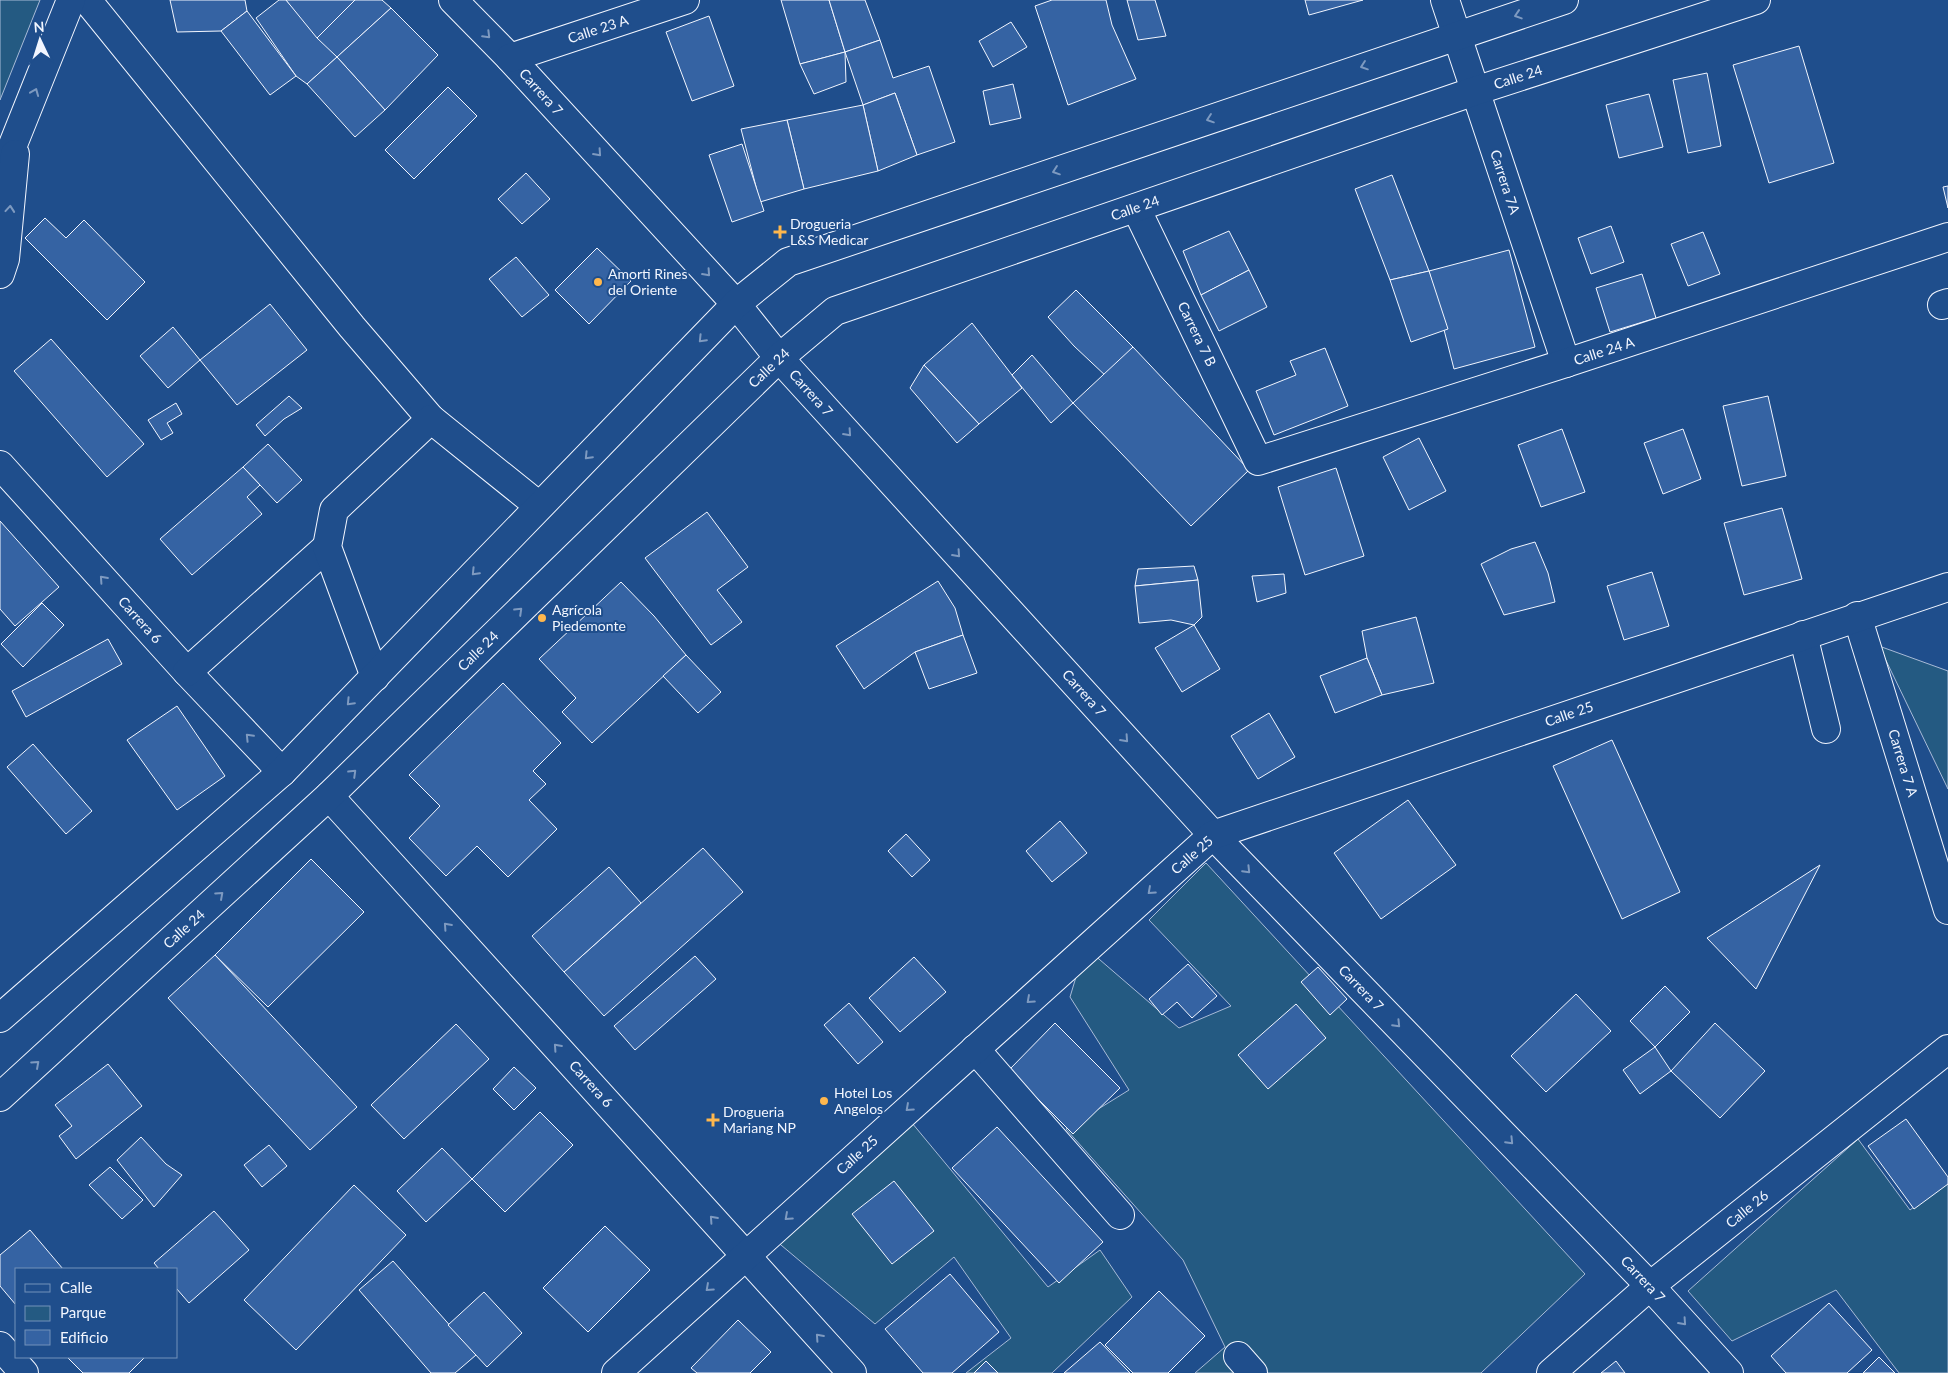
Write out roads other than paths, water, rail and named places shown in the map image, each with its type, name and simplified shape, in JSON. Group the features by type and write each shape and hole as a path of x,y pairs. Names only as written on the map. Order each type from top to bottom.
{"street":[{"path":"0,177 71,0"},
{"path":"87,0 352,327 431,419 539,506"},
{"name":"Carrera 7","path":"453,0 510,58 736,304 779,358 1213,835 1650,1286 1729,1373"},
{"name":"Calle 23 A","path":"510,58 685,0"},
{"name":"Carrera 7A","path":"1445,0 1566,363"},
{"path":"0,1018 282,772 736,304 788,262 1564,0"},
{"name":"Calle 24","path":"0,1097 329,796 779,358 835,311 1475,91 1756,0"},
{"path":"0,274 5,259 16,137"},
{"name":"Carrera 7 B","path":"1136,208 1258,461"},
{"name":"Calle 24 A","path":"1258,461 1566,363 1948,237"},
{"path":"375,677 327,547 334,510 431,419"},
{"name":"Carrera 6","path":"0,465 187,672 282,772"},
{"path":"187,672 327,547"},
{"name":"Calle 25","path":"616,1373 1213,835 1803,634 1948,587"},
{"name":"Carrera 7 A","path":"1857,616 1948,910"},
{"path":"1803,634 1826,729"},
{"name":"Carrera 6","path":"329,796 852,1373"},
{"path":"974,1049 1120,1215"},
{"name":"Calle 26","path":"1551,1373 1650,1286 1948,1049"},
{"path":"0,1346 24,1373"}],"place":[{"name":"Drogueria L&S Medicar","path":"780,232"},
{"name":"Amorti Rines del Oriente","path":"598,282"},
{"name":"Agrícola Piedemonte","path":"542,618"},
{"name":"Hotel Los Angelos","path":"824,1101"},
{"name":"Drogueria Mariang NP","path":"713,1120"}]}
